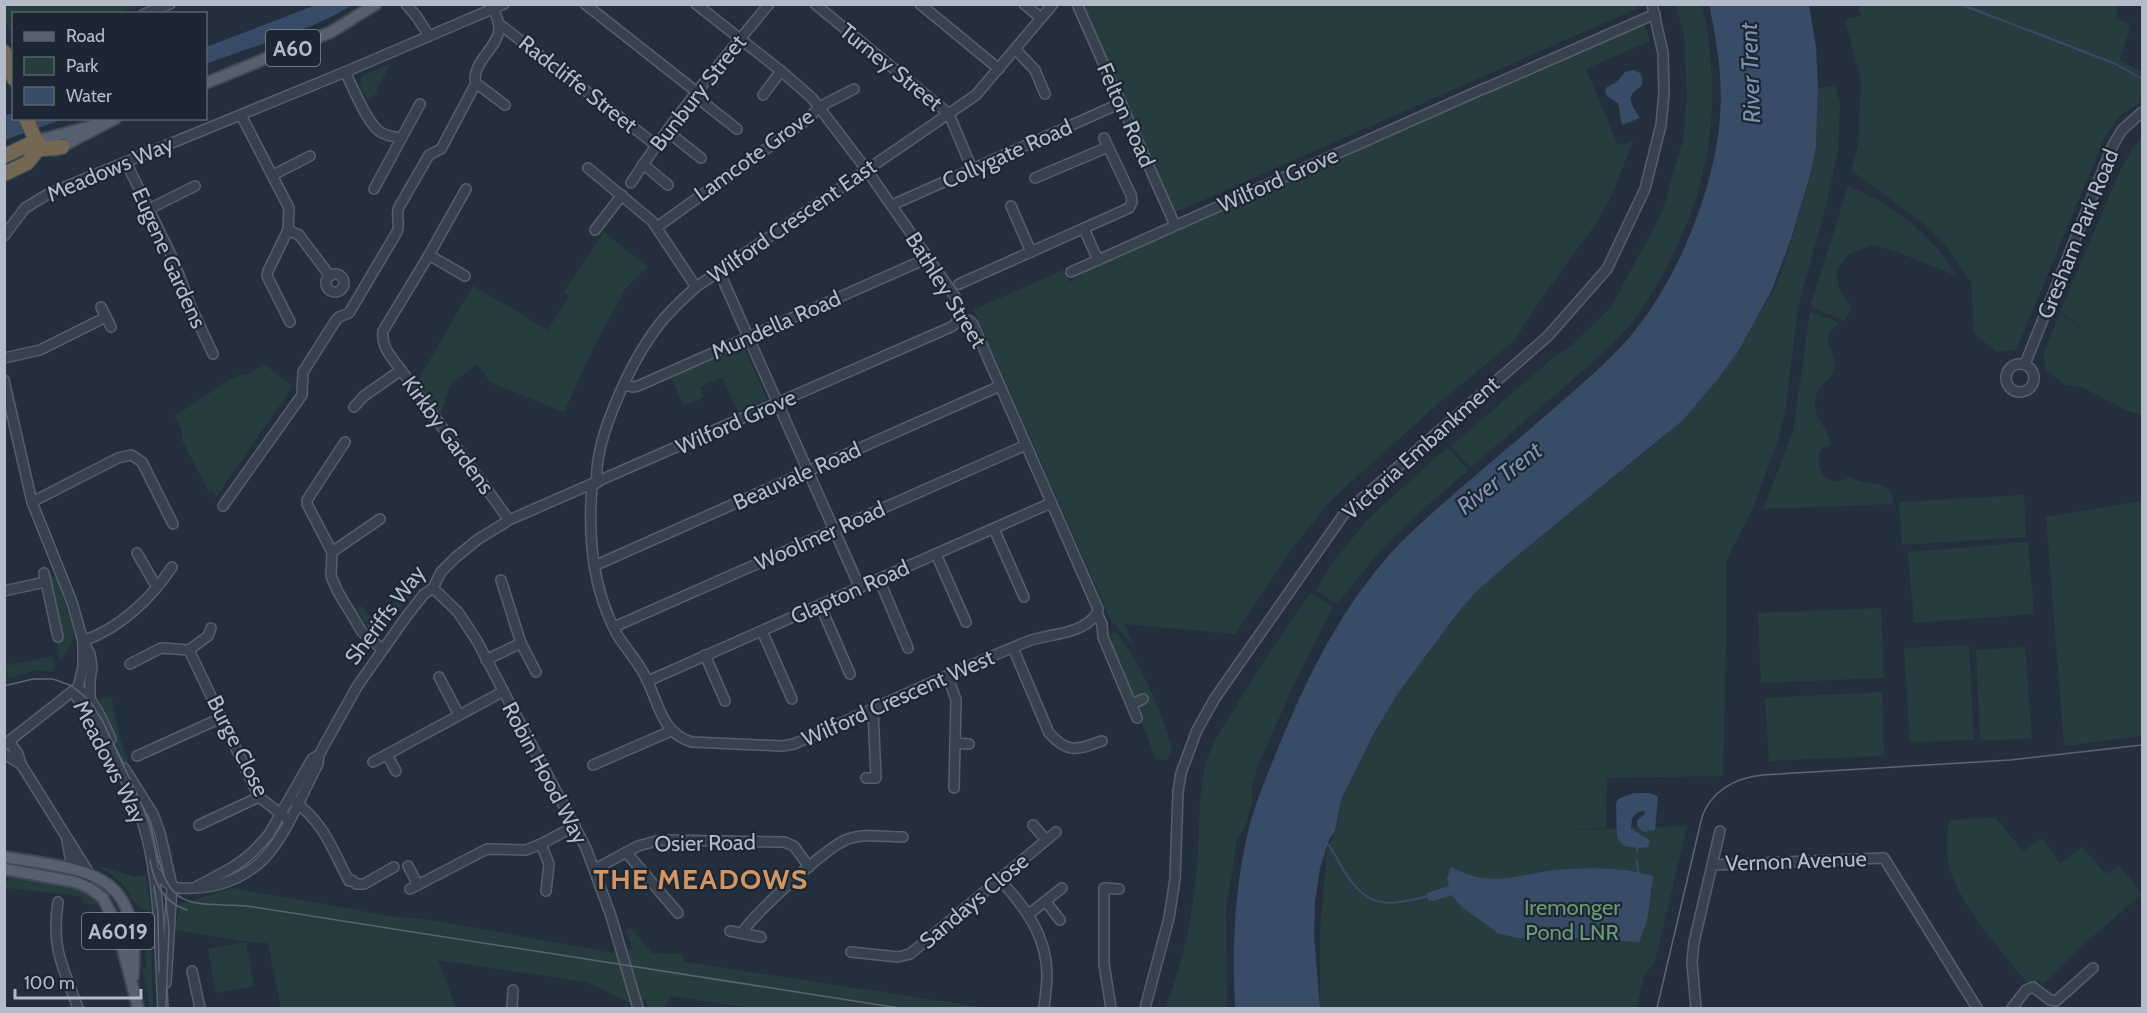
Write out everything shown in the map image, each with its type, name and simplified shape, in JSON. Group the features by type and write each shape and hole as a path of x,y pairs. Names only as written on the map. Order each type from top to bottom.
{"highway":[{"path":"4,174 30,161 36,153 34,137 27,120"},
{"path":"34,137 44,149 62,147"},
{"path":"4,156 34,137"}],"main road":[{"name":"A60","path":"207,83 331,32 376,4"},
{"path":"30,161 62,147 112,120"},
{"path":"34,137 105,123"},
{"name":"A6019","path":"4,857 75,868 113,888 128,912 130,921 134,959 132,981"},
{"name":"A6019","path":"4,869 58,877 90,888 103,898 113,916 138,1008"}],"street":[{"path":"149,12 170,4"},
{"path":"406,4 429,36"},
{"name":"Meadows Way","path":"4,236 25,208 38,198 504,4"},
{"path":"585,4 738,129"},
{"name":"Bathley Street","path":"696,4 781,71 806,92 819,107 892,204 956,298 961,310 959,318 973,324 1098,609 1103,637 1137,718"},
{"name":"Bunbury Street","path":"631,183 696,95 769,4"},
{"name":"Turney Street","path":"815,4 949,114 972,169"},
{"path":"920,4 999,69"},
{"path":"1024,4 1041,18"},
{"name":"Wilford Crescent East","path":"595,484 600,448 624,385 655,330 673,309 696,286 980,92 1053,4"},
{"name":"Felton Road","path":"1077,4 1175,225"},
{"path":"495,7 498,35 474,75 476,83 505,105"},
{"name":"Wilford Grove","path":"1071,272 1485,88 1654,9"},
{"name":"Victoria Embankment","path":"1143,1006 1157,966 1169,918 1175,879 1178,792 1183,766 1197,729 1215,698 1344,514 1548,336 1607,269 1645,189 1661,125 1664,93 1662,53 1654,9"},
{"name":"Radcliffe Street","path":"498,22 657,146"},
{"path":"1015,49 1035,70 1045,94"},
{"path":"763,95 781,71"},
{"path":"345,72 377,129 381,133 401,138"},
{"path":"223,506 254,469 302,395 303,372 339,316 350,313 399,227 397,210 429,155 441,149 476,83"},
{"name":"Lamcote Grove","path":"657,227 808,118 819,107 854,89"},
{"name":"Collygate Road","path":"892,204 1121,103"},
{"path":"374,189 420,104"},
{"name":"Gresham Park Road","path":"2025,364 2113,146 2122,130 2142,112"},
{"path":"241,115 288,208 288,230 267,276 290,322"},
{"path":"668,132 701,158"},
{"path":"959,284 1123,212 1131,205 1131,195 1106,142 1035,178"},
{"path":"273,175 298,156 310,156"},
{"name":"Eugene Gardens","path":"126,162 172,257 191,307 213,354"},
{"path":"643,165 668,185"},
{"path":"588,168 657,227 696,286"},
{"path":"149,209 190,188 192,201"},
{"path":"401,370 387,351 382,336 383,331 466,189"},
{"path":"595,230 622,195"},
{"path":"1011,206 1031,252"},
{"path":"1084,229 1098,260"},
{"path":"288,230 305,241 330,276"},
{"path":"429,255 465,276"},
{"name":"Mundella Road","path":"624,385 638,386 928,258"},
{"path":"718,271 860,588"},
{"path":"101,307 111,327"},
{"path":"276,317 285,312"},
{"path":"4,358 40,350 106,317"},
{"name":"Wilford Grove","path":"509,520 951,327 959,318"},
{"name":"Kirkby Gardens","path":"354,407 364,396 401,370 509,520"},
{"name":"Meadows Way","path":"4,380 8,415 32,502 90,654 92,667 90,700"},
{"name":"Beauvale Road","path":"594,566 1000,386"},
{"path":"345,442 307,500 332,552 331,576 338,592 362,632 382,649"},
{"name":"Woolmer Road","path":"614,627 1026,445"},
{"path":"32,502 118,458 131,455 142,462 173,524"},
{"path":"593,765 671,731 648,681 614,627 600,594 589,521 595,484"},
{"name":"Glapton Road","path":"648,681 1051,503"},
{"path":"156,514 166,510"},
{"path":"332,552 380,519"},
{"name":"Sheriffs Way","path":"172,886 206,888 230,881 256,866 273,849 312,759 320,753 358,685 382,649 411,609 424,594 433,588 441,572 466,548 509,520"},
{"path":"994,529 1024,597"},
{"path":"137,554 156,586"},
{"path":"936,554 966,622"},
{"path":"84,641 106,632 141,604 170,570"},
{"path":"4,591 44,577 58,637"},
{"path":"879,579 908,648"},
{"path":"501,580 521,643 536,672"},
{"name":"Robin Hood Way","path":"433,588 458,612 486,660 595,869 638,1008"},
{"path":"820,605 850,674"},
{"name":"Wilford Crescent West","path":"671,731 692,742 789,745 1029,641 1072,630 1090,621 1097,613"},
{"path":"129,664 161,648 189,650 208,636 211,628"},
{"path":"762,631 792,699"},
{"name":"Meadows Way","path":"84,641 83,667 76,688 78,699 96,723 135,802 145,831 158,911 163,1007"},
{"path":"486,660 521,643"},
{"path":"1012,648 1049,733 1057,742 1079,749 1102,741"},
{"name":"Burge Close","path":"189,650 259,796 285,817"},
{"path":"705,655 725,701"},
{"path":"439,677 459,715"},
{"path":"948,677 956,700 954,788"},
{"name":"Meadows Way","path":"76,688 90,680"},
{"path":"76,688 7,743 18,754 21,764 88,873"},
{"name":"Meadows Way","path":"76,688 82,690 102,720 125,769 153,814 160,833 172,886 163,1007"},
{"path":"373,762 502,692"},
{"path":"62,700 78,699"},
{"path":"1132,704 1143,699"},
{"path":"866,778 876,778 873,709"},
{"path":"142,750 221,718"},
{"path":"955,743 969,744"},
{"path":"4,754 21,764"},
{"path":"387,755 396,771"},
{"path":"199,825 209,816 259,796"},
{"path":"294,801 322,828 349,881 364,884 394,867"},
{"path":"1033,825 1046,840"},
{"path":"408,866 414,887 487,849 524,850 541,844 574,826"},
{"path":"1696,1008 1692,962 1694,942 1720,831"},
{"name":"Sandays Close","path":"850,952 861,958 898,957 910,954 1056,832"},
{"path":"65,836 69,856 90,888"},
{"path":"742,933 762,908 809,867 846,839 865,836 899,837 894,848"},
{"name":"Osier Road","path":"595,869 642,844 660,840 784,842 794,846 809,867"},
{"path":"541,844 549,864 546,891"},
{"path":"626,852 678,913"},
{"path":"51,864 63,863 69,856"},
{"name":"Vernon Avenue","path":"1712,865 1884,858 1977,1008"},
{"path":"153,870 172,886"},
{"path":"1104,876 1104,964 1111,1008"},
{"path":"1000,879 1029,914 1042,946 1047,976 1044,1008"},
{"path":"1029,914 1062,888"},
{"path":"1104,888 1119,888"},
{"path":"58,902 55,929 57,950 78,1008"},
{"path":"1046,902 1060,920"},
{"path":"661,910 669,903"},
{"path":"730,931 761,937"},
{"path":"2012,1008 2026,990 2033,987 2050,1000 2056,1001 2093,968"},
{"path":"184,982 193,975 200,1008"},
{"path":"512,1008 513,990"}],"green space":[{"path":"5,4 141,5 119,12 12,12 12,36 5,18"},
{"path":"1637,4 1638,8 1176,212 1084,5"},
{"path":"2119,4 2115,18 2131,25 2120,60 2142,72 2142,102 2121,115 2104,139 2016,350 1996,352 1974,333 1971,283 1945,244 1921,222 1851,170 1858,146 1861,81 1845,19 1862,16 1858,9 1863,5"},
{"path":"1676,5 1702,5 1712,74 1709,140 1694,204 1682,236 1648,300 1620,336 1470,468 1451,446 1553,358 1572,345 1611,307 1662,213 1683,139 1687,97 1684,34"},
{"path":"1644,25 1650,41 1586,69 1617,143 1620,145 1633,141 1612,195 1595,225 1543,296 1514,341 1433,408 1330,501 1291,550 1235,634 1124,624 1135,648 1112,623 973,310 1063,270 1069,282 1081,276 1082,271 1169,232 1179,232 1184,226 1331,161 1340,161 1346,154"},
{"path":"391,64 376,90 378,93 367,99 360,85 362,76"},
{"name":"Iremonger Pond LNR","path":"1835,85 1840,103 1838,151 1826,206 1798,307 1785,412 1778,440 1752,510 1726,561 1723,776 1607,778 1606,828 1546,831 1687,826 1655,962 1645,975 1636,1008 1320,1008 1320,930 1327,850 1335,833 1341,800 1387,708 1475,593 1654,445 1723,372 1775,288 1792,240 1811,173 1816,145 1818,89"},
{"path":"2142,136 2142,415 2128,411 2084,388 2065,385 2046,370 2043,354 2060,314 2094,337 2060,312 2119,173"},
{"path":"1848,186 1896,211 1910,222 1936,247 1957,276 1895,251 1872,245 1847,255 1837,268 1840,288 1844,298 1851,306 1845,321 1812,308 1811,304"},
{"path":"604,232 648,267 626,288 594,346 564,412 490,382 477,364 450,385 441,414 417,382 473,286 548,330 569,296 564,292"},
{"path":"1810,312 1841,323 1828,335 1835,363 1831,376 1819,389 1815,399 1816,412 1830,446 1822,448 1819,456 1821,470 1824,476 1835,481 1850,477 1882,486 1892,494 1893,504 1763,509 1793,432"},
{"path":"744,347 767,399 738,412 722,377 700,387 704,397 684,406 671,378"},
{"path":"265,365 293,386 216,497 213,491 209,492 182,440 182,430 175,416 226,382"},
{"path":"1448,447 1468,470 1379,552 1337,604 1316,590 1334,561 1368,519"},
{"path":"2024,495 2026,537 1902,545 1899,502"},
{"path":"2142,501 2142,736 2064,746 2046,517"},
{"path":"2028,542 2034,614 1914,623 1908,552"},
{"path":"45,571 57,579 74,632 72,642 60,662"},
{"path":"422,580 384,630 378,633 369,629 356,608 360,605 373,620 404,595 400,588 403,586 407,591"},
{"path":"1310,593 1333,606 1298,676 1259,763 1252,785 1252,803 1245,828 1237,839 1226,910 1227,1008 1165,1008 1178,971 1192,912 1197,873 1203,774 1209,755 1216,739 1255,675"},
{"path":"1881,608 1884,678 1761,683 1758,613"},
{"path":"1116,632 1134,658 1156,702 1172,748 1168,760 1156,759 1136,707 1148,702 1145,694 1132,698 1112,647 1111,634"},
{"path":"1969,645 1974,740 1910,742 1904,648"},
{"path":"2025,647 2032,739 1980,740 1976,650"},
{"path":"52,656 55,668 52,672 36,670 9,678 5,666"},
{"path":"1882,692 1884,756 1769,761 1765,698"},
{"path":"111,696 120,739 129,764 161,821 174,857 166,850 120,754 100,698"},
{"path":"1995,817 2023,851 2042,838 2060,864 2082,847 2106,874 2119,865 2142,894 2084,944 2043,984 2039,981 2028,984 1981,926 1952,876 1947,851 1949,820"},
{"path":"95,865 136,877 146,875 151,912 136,904 114,877"},
{"path":"10,878 47,881 71,886 93,897 101,905 83,903 81,896 6,888 4,885"},
{"path":"233,888 390,916 432,920 613,953 632,949 626,930 631,928 652,953 681,954 685,962 987,1008 751,1008 671,996 664,1008 648,1008 646,1000 629,1002 586,982 438,960 456,1008 281,1008 268,943 175,930 180,904"},
{"path":"140,916 150,921 151,924 153,1008 150,1008 142,967 146,967"},
{"path":"246,942 254,986 216,993 208,949"}],"water":[{"path":"316,5 352,5 299,31 207,64 207,47"},
{"name":"River Trent","path":"1709,5 1809,5 1816,47 1818,85 1816,147 1791,239 1772,290 1737,353 1683,420 1475,593 1396,696 1374,733 1341,800 1335,831 1329,840 1320,868 1315,902 1314,935 1320,1008 1235,1008 1234,943 1237,900 1250,824 1261,790 1291,718 1330,638 1362,589 1400,543 1600,368 1627,340 1661,293 1690,236 1710,175 1717,145 1720,117 1720,75"},
{"path":"1634,70 1640,73 1642,80 1642,85 1632,94 1631,99 1640,118 1622,125 1618,103 1607,96 1605,91 1625,72"},
{"path":"12,113 12,120 60,120 5,140 4,116"},
{"path":"1634,793 1650,793 1658,797 1655,830 1644,832 1637,826 1637,820 1645,814 1644,811 1638,812 1632,818 1631,829 1650,840 1648,847 1624,846 1617,838 1616,804 1618,799"},
{"path":"1451,867 1470,875 1491,879 1587,868 1628,870 1653,876 1647,921 1639,942 1555,937 1519,938 1499,934 1462,907 1451,895 1433,901 1428,900 1427,893 1449,886 1447,878"}],"waterway":[{"path":"1960,4 2116,64 2142,79"},
{"path":"1327,843 1353,884 1371,899 1390,903 1428,896"},
{"path":"1637,860 1638,872"}],"tram line":[{"path":"4,686 33,679 53,679 72,686 89,700 102,720 150,822 159,862"},
{"path":"1657,1008 1702,817 1711,800 1725,787 1742,779 1762,775 2010,760 2142,745"},
{"path":"158,856 163,875 170,888 179,896 201,904 247,906 899,1008"},
{"path":"150,860 154,877 161,891 172,902 187,910"},
{"path":"154,886 158,912 159,972"},
{"path":"165,895 169,928 166,1008"}],"district":[{"name":"THE MEADOWS","path":"701,879"}]}
